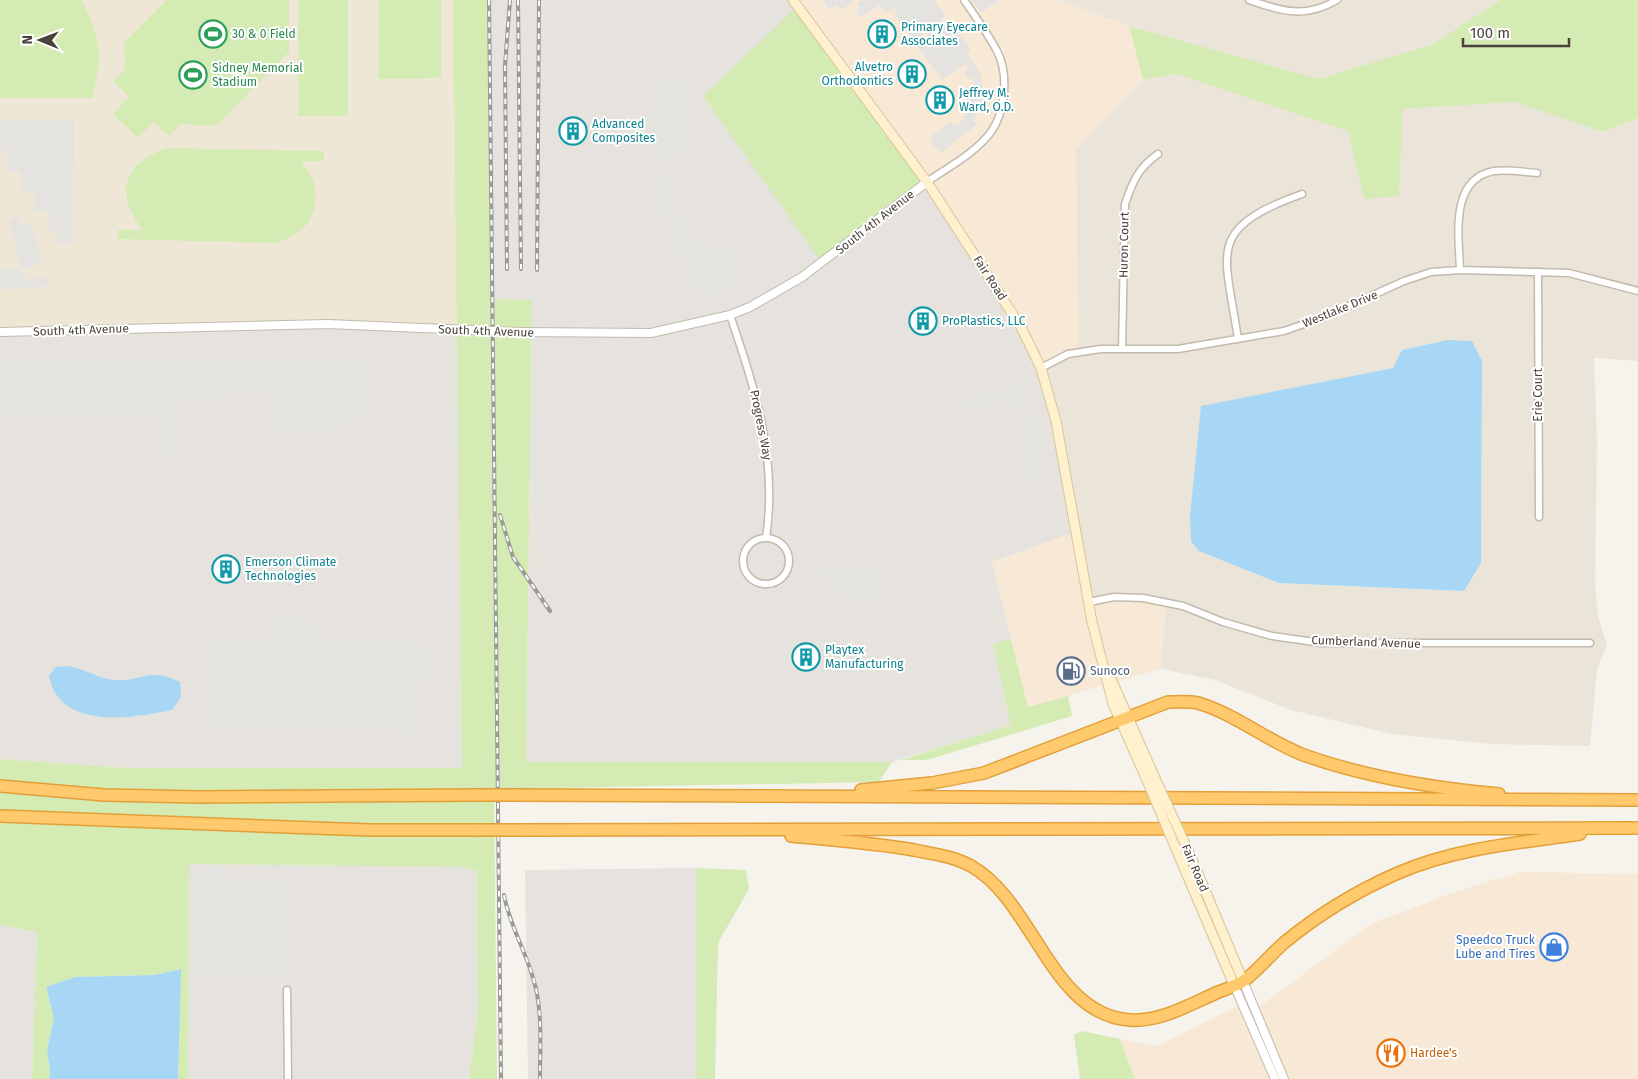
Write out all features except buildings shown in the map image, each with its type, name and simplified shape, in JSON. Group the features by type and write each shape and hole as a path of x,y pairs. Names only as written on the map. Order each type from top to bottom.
{"highway":[{"path":"723,796 866,790 932,783 984,773 1168,702 1197,703 1228,716 1300,754 1365,772 1438,788 1572,801"},
{"path":"0,786 104,795 199,797 517,795 1638,800"},
{"path":"0,816 369,830 1638,828"},
{"path":"692,830 781,835 887,846 946,856 971,866 996,885 1024,920 1059,975 1077,996 1088,1005 1110,1015 1130,1020 1167,1015 1239,983 1286,942 1326,914 1398,873 1427,862 1463,852 1619,828"}],"main road":[{"name":"Fair Road","path":"793,0 928,182 1021,327 1041,368 1056,421 1089,602 1103,658 1124,719 1150,778 1179,856 1239,983"},
{"name":"Fair Road","path":"1150,778 1191,857 1239,983"}],"street":[{"path":"928,182 974,150 988,137 1000,113 1004,83 998,53 964,0"},
{"path":"1249,0 1288,12 1321,10 1337,0"},
{"name":"Huron Court","path":"1122,349 1124,204 1132,183 1143,164 1158,154"},
{"path":"1460,270 1459,206 1465,191 1482,176 1494,171 1537,173"},
{"name":"South 4th Avenue","path":"0,332 328,324 519,332 651,333 730,315 750,308 802,277 928,182"},
{"path":"1238,339 1226,259 1228,244 1234,232 1246,220 1270,205 1302,194"},
{"name":"Westlake Drive","path":"1041,368 1068,354 1101,349 1178,349 1284,331 1327,316 1404,281 1431,272 1460,270 1538,272 1589,276 1638,291"},
{"name":"Erie Court","path":"1538,272 1538,518"},
{"name":"Progress Way","path":"730,315 760,406 770,478 766,538"},
{"path":"766,538 782,544 789,560 784,575 772,583 765,584 750,578 742,562 743,554 752,542 766,538"},
{"name":"Cumberland Avenue","path":"1089,602 1114,597 1143,598 1182,606 1222,622 1272,636 1322,643 1590,643"},
{"name":"Fair Road","path":"1239,983 1275,1079"},
{"name":"Fair Road","path":"1239,983 1284,1079"},
{"path":"287,990 288,1079"}],"shaded area":[{"path":"0,0 453,0 458,330 328,324 0,332"},
{"path":"489,0 793,0 927,182 1041,368 1075,532 992,562 1011,639 993,645 1012,725 892,762 526,762 532,300 493,299"},
{"path":"793,0 1057,0 1129,26 1143,80 1076,149 1078,353 1041,368"},
{"path":"823,0 856,0 841,10 837,5 830,10"},
{"path":"862,0 934,0 945,15 941,20 950,31 955,29 971,49 967,53 981,74 983,91 989,92 983,113 978,111 973,120 977,124 941,153 931,143 933,142 930,137 950,122 954,126 961,122 971,105 966,101 969,90 974,90 974,78 969,80 964,73 968,69 965,64 942,80 916,44 937,28 936,25 914,40 894,14 898,11 896,8 891,12 885,11 879,5 861,18 856,12 860,9 857,4"},
{"path":"972,0 999,0 981,13"},
{"path":"1057,0 1500,0 1433,44 1318,79 1129,26"},
{"path":"1176,74 1348,131 1364,199 1399,195 1403,109 1514,102 1603,132 1638,118 1638,361 1594,358 1597,442 1595,582 1598,617 1607,645 1597,669 1590,746 1491,744 1392,734 1291,710 1215,680 1161,669 1166,602 1089,602 1041,368 1078,353 1076,149 1143,80","holes":["1472,341 1482,361 1481,563 1464,591 1279,583 1263,576 1190,515 1202,406 1393,368 1402,350"]},
{"path":"690,79 690,85 697,84 697,141 660,167 685,202 679,211 706,246 721,235 749,272 737,280 741,289 699,306 652,201 649,81"},
{"path":"0,119 74,120 72,243 57,243 57,232 49,232 49,212 35,211 35,192 21,191 21,172 7,172 8,151 0,151"},
{"path":"20,217 22,225 31,223 42,263 21,270 9,219"},
{"path":"0,269 21,270 25,280 47,277 47,286 24,289 0,289"},
{"path":"328,324 458,330 462,768 127,768 0,759 0,332"},
{"path":"365,356 365,421 346,421 346,438 269,438 269,397 216,397 215,404 177,405 177,460 152,460 152,418 0,419 0,358"},
{"path":"1021,378 1029,380 1047,474 1042,475 1049,533 1041,537 1032,535 1028,512 1040,509 1036,485 1026,478 1019,480 1011,431 1018,425 1008,400 965,417 958,399 1000,381 1005,392"},
{"path":"1075,532 1089,602 1114,597 1166,602 1161,669 1028,707 992,562"},
{"path":"809,566 885,566 885,606 860,605 806,571"},
{"path":"269,614 307,615 307,622 325,622 325,640 429,642 427,735 204,731 205,639 268,640"},
{"path":"189,864 463,867 477,871 478,1010 469,1079 188,1079"},
{"path":"193,867 228,868 228,876 291,876 292,978 194,978"},
{"path":"696,868 696,1079 528,1079 525,870"},
{"path":"1519,872 1638,874 1638,1079 1135,1079 1120,1039 1157,1046 1251,999 1256,1009 1371,924 1449,894"},
{"path":"0,925 37,932 32,1079 0,1079"}],"green space":[{"path":"0,0 81,0 93,25 98,48 97,71 92,98 0,98"},
{"name":"Sidney Memorial Stadium","path":"167,0 289,0 289,52 216,126 181,124 169,136 154,122 138,138 113,114 129,97 113,81 125,69 124,43"},
{"path":"298,0 348,0 348,116 298,116"},
{"path":"378,0 441,0 441,78 378,79"},
{"path":"453,0 489,0 493,299 532,300 526,762 892,762 879,782 494,789 497,1079 469,1079 478,1010 477,871 462,867 189,864 188,1079 178,1079 180,969 154,975 75,977 46,987 54,1018 47,1050 50,1071 49,1079 32,1079 37,932 0,925 0,759 127,768 462,768"},
{"path":"1500,0 1638,0 1638,118 1603,132 1514,102 1403,109 1399,196 1364,199 1348,131 1176,74 1143,80 1129,26 1318,79 1433,44"},
{"path":"798,6 927,182 822,263 703,96"},
{"path":"167,148 324,151 324,161 301,161 310,174 314,185 316,199 311,218 299,232 282,241 272,243 118,239 118,230 143,230 128,204 126,192 132,171 141,162"},
{"path":"1011,639 1028,707 1068,696 1072,716 927,760 901,760 1011,725 993,644"},
{"path":"696,868 746,870 749,889 718,943 715,1079 696,1079"},
{"path":"1082,1031 1120,1039 1135,1079 1080,1079 1074,1035"}],"water":[{"path":"1448,340 1472,341 1482,361 1481,563 1464,591 1279,583 1199,551 1191,541 1190,515 1201,406 1393,368 1402,350"},
{"path":"56,667 78,668 108,679 128,680 151,675 169,677 180,682 181,697 172,710 156,713 137,716 100,717 82,713 67,706 56,694 49,676"},
{"path":"181,969 178,1079 49,1079 50,1071 47,1050 54,1018 46,987 75,977 154,975"}],"railway":[{"path":"489,0 501,1079"},
{"path":"507,269 505,66 510,0"},
{"path":"518,0 521,269"},
{"path":"537,270 539,0"},
{"path":"500,515 513,557 550,611"},
{"path":"504,895 511,920 534,981 539,1004 540,1079"}],"place":[{"name":"30 & 0 Field","path":"213,34"},
{"name":"Primary Eyecare Associates","path":"882,34"},
{"name":"Alvetro Orthodontics","path":"912,74"},
{"name":"Sidney Memorial Stadium","path":"193,75"},
{"name":"Jeffrey M. Ward, O.D.","path":"940,100"},
{"name":"Advanced Composites","path":"573,131"},
{"name":"ProPlastics, LLC","path":"923,321"},
{"name":"Emerson Climate Technologies","path":"226,569"},
{"name":"Playtex Manufacturing","path":"806,657"},
{"name":"Sunoco","path":"1071,671"},
{"name":"Speedco Truck Lube and Tires","path":"1554,947"},
{"name":"Hardee's","path":"1391,1053"}]}
